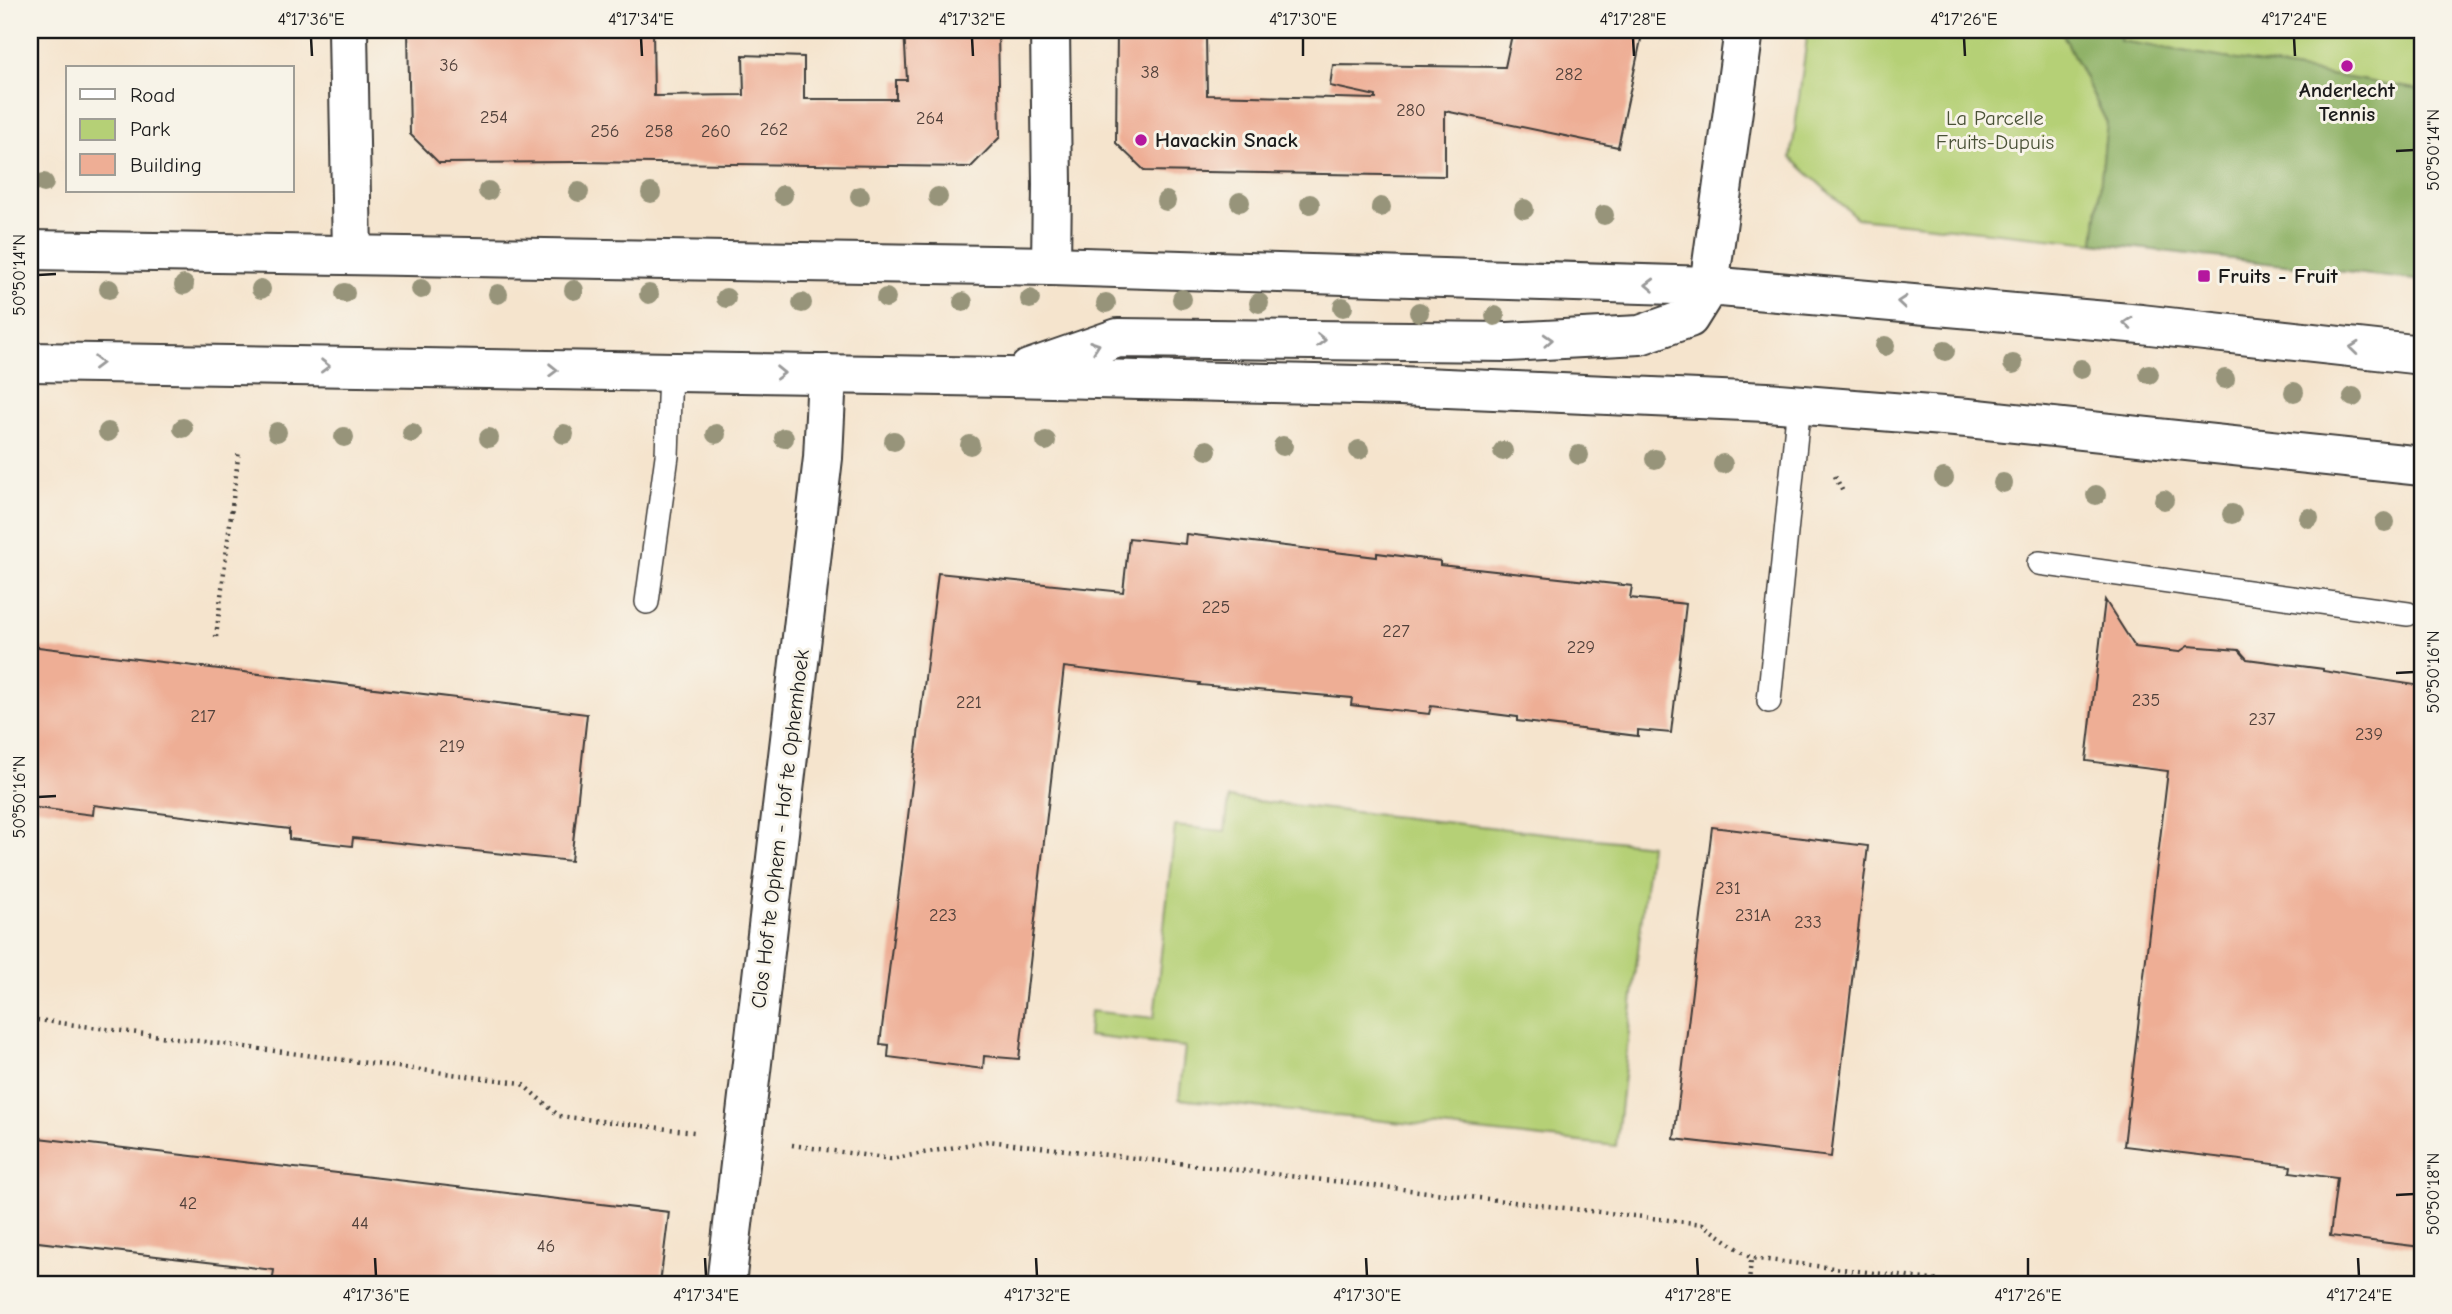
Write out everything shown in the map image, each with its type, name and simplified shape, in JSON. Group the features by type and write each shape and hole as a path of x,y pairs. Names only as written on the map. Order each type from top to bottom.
{"main road":[{"path":"348,30 352,255"},
{"path":"1050,30 1051,266"},
{"path":"1007,377 1118,338 1508,342 1640,335 1689,317 1709,286 1744,30"},
{"path":"30,250 1051,266 1709,286 2141,324 2422,355"},
{"path":"30,362 670,371 1400,386 1799,404 1968,418 2422,466"},
{"name":"Clos Hof te Ophem - Hof te Ophemhoek","path":"726,1284 823,458 827,374"}],"lane":[{"path":"646,602 667,456 670,371"},
{"path":"1769,701 1799,404"},
{"path":"2039,563 2408,614"}],"path":[{"path":"216,637 239,450"},
{"path":"30,1019 521,1083 559,1116 891,1159 988,1141 1703,1224 1751,1258 1965,1284"},
{"path":"1749,1284 1751,1258"}],"green space":[{"name":"La Parcelle Fruits-Dupuis","path":"1808,30 2061,30 2107,123 2094,243 1857,218 1791,158"},
{"path":"2061,30 2121,30 2120,41 2422,90 2422,281 2094,243 2107,123"},
{"name":"Anderlecht Tennis","path":"2121,30 2422,30 2422,90 2119,41"},
{"path":"1229,798 1650,845 1616,1146 1179,1099 1185,1047 1088,1036 1090,1011 1154,1018 1175,826 1225,831"}],"building":[{"path":"408,30 653,30 654,96 744,95 743,55 804,57 804,99 896,99 896,80 907,80 904,30 998,30 1000,137 971,167 439,163 410,134"},
{"path":"1117,30 1190,30 1190,35 1206,36 1207,95 1376,99 1376,96 1330,86 1333,65 1505,67 1513,30 1643,30 1618,147 1445,111 1445,176 1145,171 1116,143"},
{"path":"1186,534 1377,557 1377,553 1440,561 1440,565 1632,586 1630,598 1686,604 1671,733 1638,730 1638,736 1517,721 1517,717 1431,706 1429,714 1351,705 1352,698 1199,685 1200,683 1064,667 1019,1059 984,1056 983,1069 888,1057 889,1045 880,1044 938,573 1123,592 1129,538 1185,544"},
{"path":"2105,600 2135,647 2179,652 2188,646 2239,650 2247,659 2422,686 2422,1247 2330,1236 2337,1178 2290,1172 2291,1166 2124,1146 2168,771 2086,761"},
{"path":"30,646 587,714 571,861 353,838 352,846 289,839 289,829 94,805 93,815 30,807"},
{"path":"1712,827 1868,846 1831,1157 1674,1139"},
{"path":"30,1137 669,1212 660,1284 272,1284 274,1270 30,1241"}],"place":[{"name":"Anderlecht Tennis","path":"2347,66"},
{"name":"Havackin Snack","path":"1141,140"},
{"name":"Fruits - Fruit","path":"2204,276"}]}
